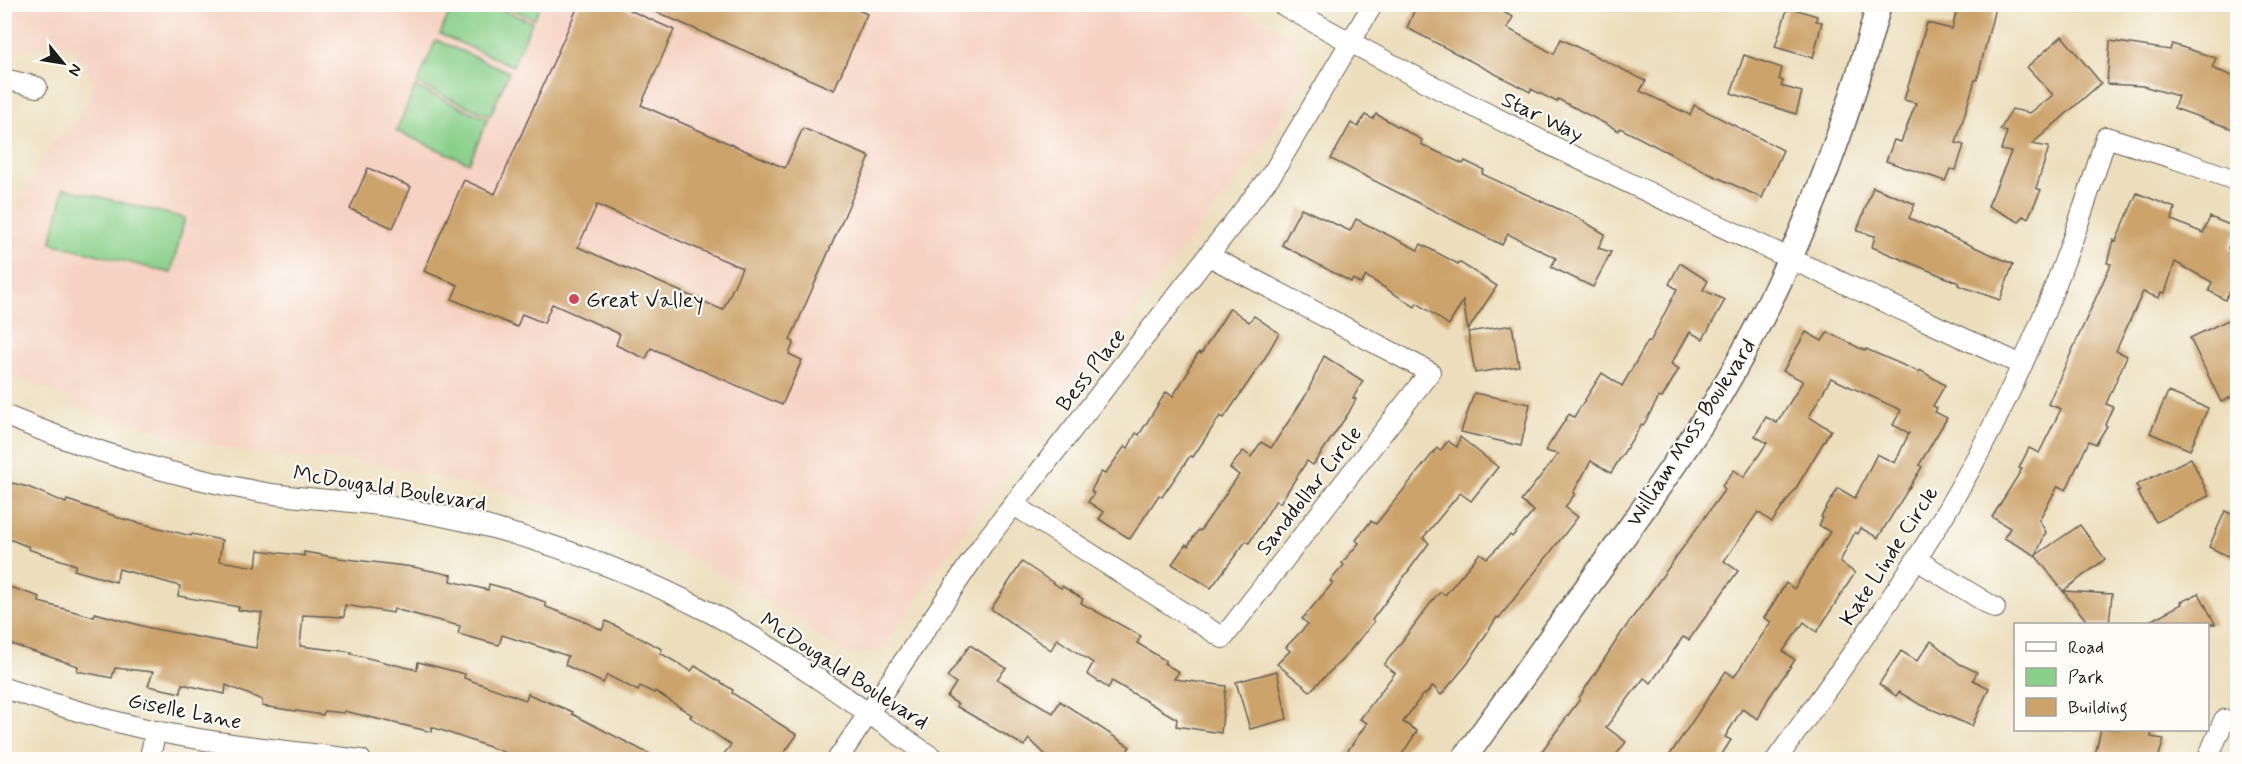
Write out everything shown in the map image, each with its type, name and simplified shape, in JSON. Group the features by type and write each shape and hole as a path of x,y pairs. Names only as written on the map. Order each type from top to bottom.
{"street":[{"name":"Star Way","path":"1281,4 1351,44 1550,147 1790,259"},
{"name":"Bess Place","path":"837,759 984,544 1274,171 1373,4"},
{"name":"William Moss Boulevard","path":"1463,759 1673,468 1716,400 1742,353 1790,259 1820,188 1847,115 1879,4"},
{"path":"4,79 37,87"},
{"name":"Kate Linde Circle","path":"1776,759 1917,560 1951,503 2022,365 2060,276 2084,211 2106,137 2238,181"},
{"name":"Sanddollar Circle","path":"1014,505 1223,638 1430,372 1209,256"},
{"path":"1790,259 2022,365"},
{"name":"McDougald Boulevard","path":"4,415 58,438 124,461 193,479 264,492 386,506 443,516 554,545 637,578 712,614 762,643 936,759"},
{"path":"1917,560 1995,608"},
{"name":"Giselle Lane","path":"4,688 79,712 156,731 232,744 361,759"},
{"path":"2206,759 2224,720"},
{"path":"149,759 156,731"}],"shaded area":[{"name":"Great Valley","path":"5,4 1233,4 1295,39 1307,73 1266,143 980,508 882,650 851,656 773,605 694,559 631,532 544,503 438,477 355,461 288,458 221,447 156,431 80,407 72,399 5,372 5,226 53,142 80,116 90,97 92,80 86,64 74,50 62,43 5,54"}],"green space":[{"path":"453,4 491,5 532,22 513,66 440,34"},
{"path":"502,5 541,5 534,19"},
{"path":"436,40 509,72 490,116 417,84"},
{"path":"415,87 488,119 469,163 396,131"},
{"path":"64,188 185,218 171,273 51,243"}],"building":[{"path":"579,4 616,4 674,30 641,105 785,168 803,128 870,157 790,340 794,342 789,354 802,360 782,405 651,348 646,359 616,345 620,334 552,304 544,323 522,314 517,327 452,299 458,285 424,271 464,180 495,194","holes":["597,205 742,268 723,310 578,247"]},
{"path":"638,4 844,4 867,14 834,90"},
{"path":"1417,4 1487,4 1513,17 1507,28 1554,54 1561,39 1646,81 1640,91 1690,115 1694,105 1783,150 1762,198 1620,128 1619,131 1558,99 1557,102 1531,89 1530,92 1407,28"},
{"path":"1958,4 1996,4 1977,80 1975,80 1956,143 1964,145 1956,170 1950,169 1945,181 1886,161 1894,140 1901,142 1916,103 1904,100 1927,23 1952,29"},
{"path":"1788,7 1817,16 1816,21 1822,22 1813,58 1775,47"},
{"path":"2062,36 2101,83 2032,144 2049,147 2036,188 2041,190 2028,218 2023,216 2019,222 1988,206 2011,152 2001,150 2007,132 2000,130 2012,109 2030,113 2053,95 2027,67"},
{"path":"2110,41 2170,50 2172,44 2216,58 2212,68 2238,78 2238,131 2174,108 2178,96 2143,86 2107,84"},
{"path":"1744,55 1782,68 1779,79 1783,81 1781,86 1802,92 1796,114 1731,93"},
{"path":"1376,114 1422,140 1421,144 1463,164 1465,161 1484,170 1482,174 1578,218 1605,234 1598,248 1611,252 1593,287 1551,267 1556,258 1508,234 1502,245 1331,159 1351,123 1358,127 1365,115 1373,119"},
{"path":"368,168 411,187 393,228 350,209"},
{"path":"1873,187 1915,204 1909,218 2013,264 2000,300 1958,285 1959,283 1872,247 1875,236 1857,231"},
{"path":"2137,193 2175,208 2172,220 2203,233 2210,217 2237,228 2228,248 2238,251 2238,275 2225,300 2209,291 2212,282 2175,262 2165,293 2161,292 2159,298 2143,292 2116,351 2127,356 2106,404 2113,407 2105,425 2107,426 2096,444 2089,441 2066,490 2058,486 2039,520 2046,532 2036,555 2080,525 2105,559 2063,591 2035,555 2004,538 2010,528 1992,517 2022,469 2019,468 2029,448 2039,453 2061,409 2048,404 2111,264 2107,263 2113,240 2116,241"},
{"path":"1301,208 1350,231 1356,219 1418,250 1421,244 1458,264 1459,262 1497,286 1468,330 1463,301 1449,325 1417,303 1415,307 1366,276 1361,284 1353,279 1351,282 1282,245"},
{"path":"1680,263 1708,281 1703,290 1725,300 1703,339 1690,332 1671,364 1679,369 1611,473 1591,461 1573,493 1575,494 1565,507 1578,517 1499,618 1497,617 1468,663 1441,695 1433,686 1425,695 1423,694 1403,722 1417,731 1399,759 1342,759 1367,723 1360,719 1395,673 1384,665 1436,596 1441,592 1445,595 1480,553 1487,558 1510,535 1512,537 1534,511 1521,501 1558,454 1545,451 1569,414 1574,417 1602,373 1622,386 1648,341 1650,342 1677,289 1669,284"},
{"path":"1230,308 1249,322 1254,316 1279,333 1224,418 1220,416 1193,457 1190,456 1162,497 1159,495 1130,539 1099,519 1104,512 1088,502 1094,493 1091,491 1101,472 1105,474 1125,446 1128,448 1136,433 1139,435 1166,392 1173,396 1199,352 1201,354"},
{"path":"2232,318 2238,331 2238,394 2221,402 2190,338"},
{"path":"1512,325 1519,366 1475,373 1468,332"},
{"path":"1806,332 1822,341 1828,332 1865,351 1866,349 1919,372 1920,370 1945,385 1933,406 1937,408 1935,412 1947,418 1919,465 1922,467 1878,538 1861,528 1858,534 1855,532 1840,562 1855,573 1817,632 1804,622 1783,651 1795,660 1768,699 1758,719 1742,709 1725,737 1731,740 1719,759 1667,759 1726,671 1734,677 1771,622 1764,618 1786,583 1794,589 1830,532 1819,525 1823,518 1821,517 1838,488 1855,498 1877,454 1895,463 1909,433 1893,425 1901,410 1831,378 1809,417 1831,430 1796,488 1772,522 1758,512 1724,561 1738,571 1689,640 1683,637 1651,683 1644,678 1606,727 1626,742 1613,759 1536,759 1580,699 1620,635 1725,489 1722,486 1734,470 1744,477 1767,443 1755,436 1766,417 1777,423 1803,381 1783,371"},
{"path":"1324,356 1363,381 1353,398 1356,399 1313,465 1307,461 1280,503 1276,500 1249,543 1246,541 1211,588 1172,564 1186,544 1188,546 1198,530 1200,531 1239,475 1230,468 1243,451 1251,457 1261,442 1271,448 1306,395"},
{"path":"2168,392 2208,408 2190,450 2150,433"},
{"path":"1474,393 1530,404 1521,446 1461,432"},
{"path":"1460,437 1498,467 1471,501 1460,493 1423,538 1429,543 1372,620 1374,622 1343,659 1310,691 1277,664 1290,651 1286,647 1308,624 1302,619 1333,583 1330,581 1344,565 1342,563 1359,543 1356,540 1371,521 1376,524 1437,448 1440,451 1448,441 1457,447"},
{"path":"2191,458 2209,496 2156,522 2137,492 2140,491 2136,485"},
{"path":"4,481 115,517 191,536 192,534 222,540 219,561 256,567 258,550 304,556 304,552 413,567 452,575 451,581 488,590 489,584 515,591 545,602 546,607 602,630 606,621 662,649 660,653 691,671 695,666 797,735 780,759 720,759 731,745 690,717 692,715 655,691 654,693 640,686 638,691 607,675 603,683 565,665 568,656 502,635 499,645 458,634 460,626 394,609 393,613 345,605 344,617 303,615 300,646 351,652 351,654 417,670 418,662 465,674 464,678 526,700 528,694 573,712 572,714 659,759 524,759 432,727 432,732 344,711 344,713 324,711 323,715 262,706 262,700 226,685 225,694 182,684 181,693 148,686 153,672 115,668 112,678 77,671 78,666 4,642 4,585 40,597 39,602 94,617 95,613 150,628 256,648 262,613 238,610 239,607 178,596 180,586 119,569 116,582 74,570 76,565 28,549 29,547 4,537"},
{"path":"2225,511 2238,518 2238,561 2209,547"},
{"path":"1022,562 1061,588 1062,586 1083,599 1081,603 1141,636 1137,643 1179,672 1174,679 1226,686 1221,733 1176,726 1177,719 1112,681 1108,688 1087,674 1093,663 1057,639 1051,650 991,609"},
{"path":"2063,591 2112,594 2109,623 2088,623"},
{"path":"2199,593 2215,624 2146,623 2182,604 2181,602"},
{"path":"1931,641 1960,664 1977,672 1973,680 1989,688 1972,726 1919,704 1899,692 1896,696 1879,684 1901,651 1917,661"},
{"path":"970,645 1006,668 997,679 1053,713 1060,701 1130,747 1122,759 1050,759 1029,739 1024,746 956,706 958,704 947,697 956,683 947,677"},
{"path":"1277,671 1287,719 1250,729 1236,682"},
{"path":"2101,731 2152,731 2151,737 2164,739 2158,759 2094,759"}],"place":[{"name":"Great Valley","path":"574,299"}]}
